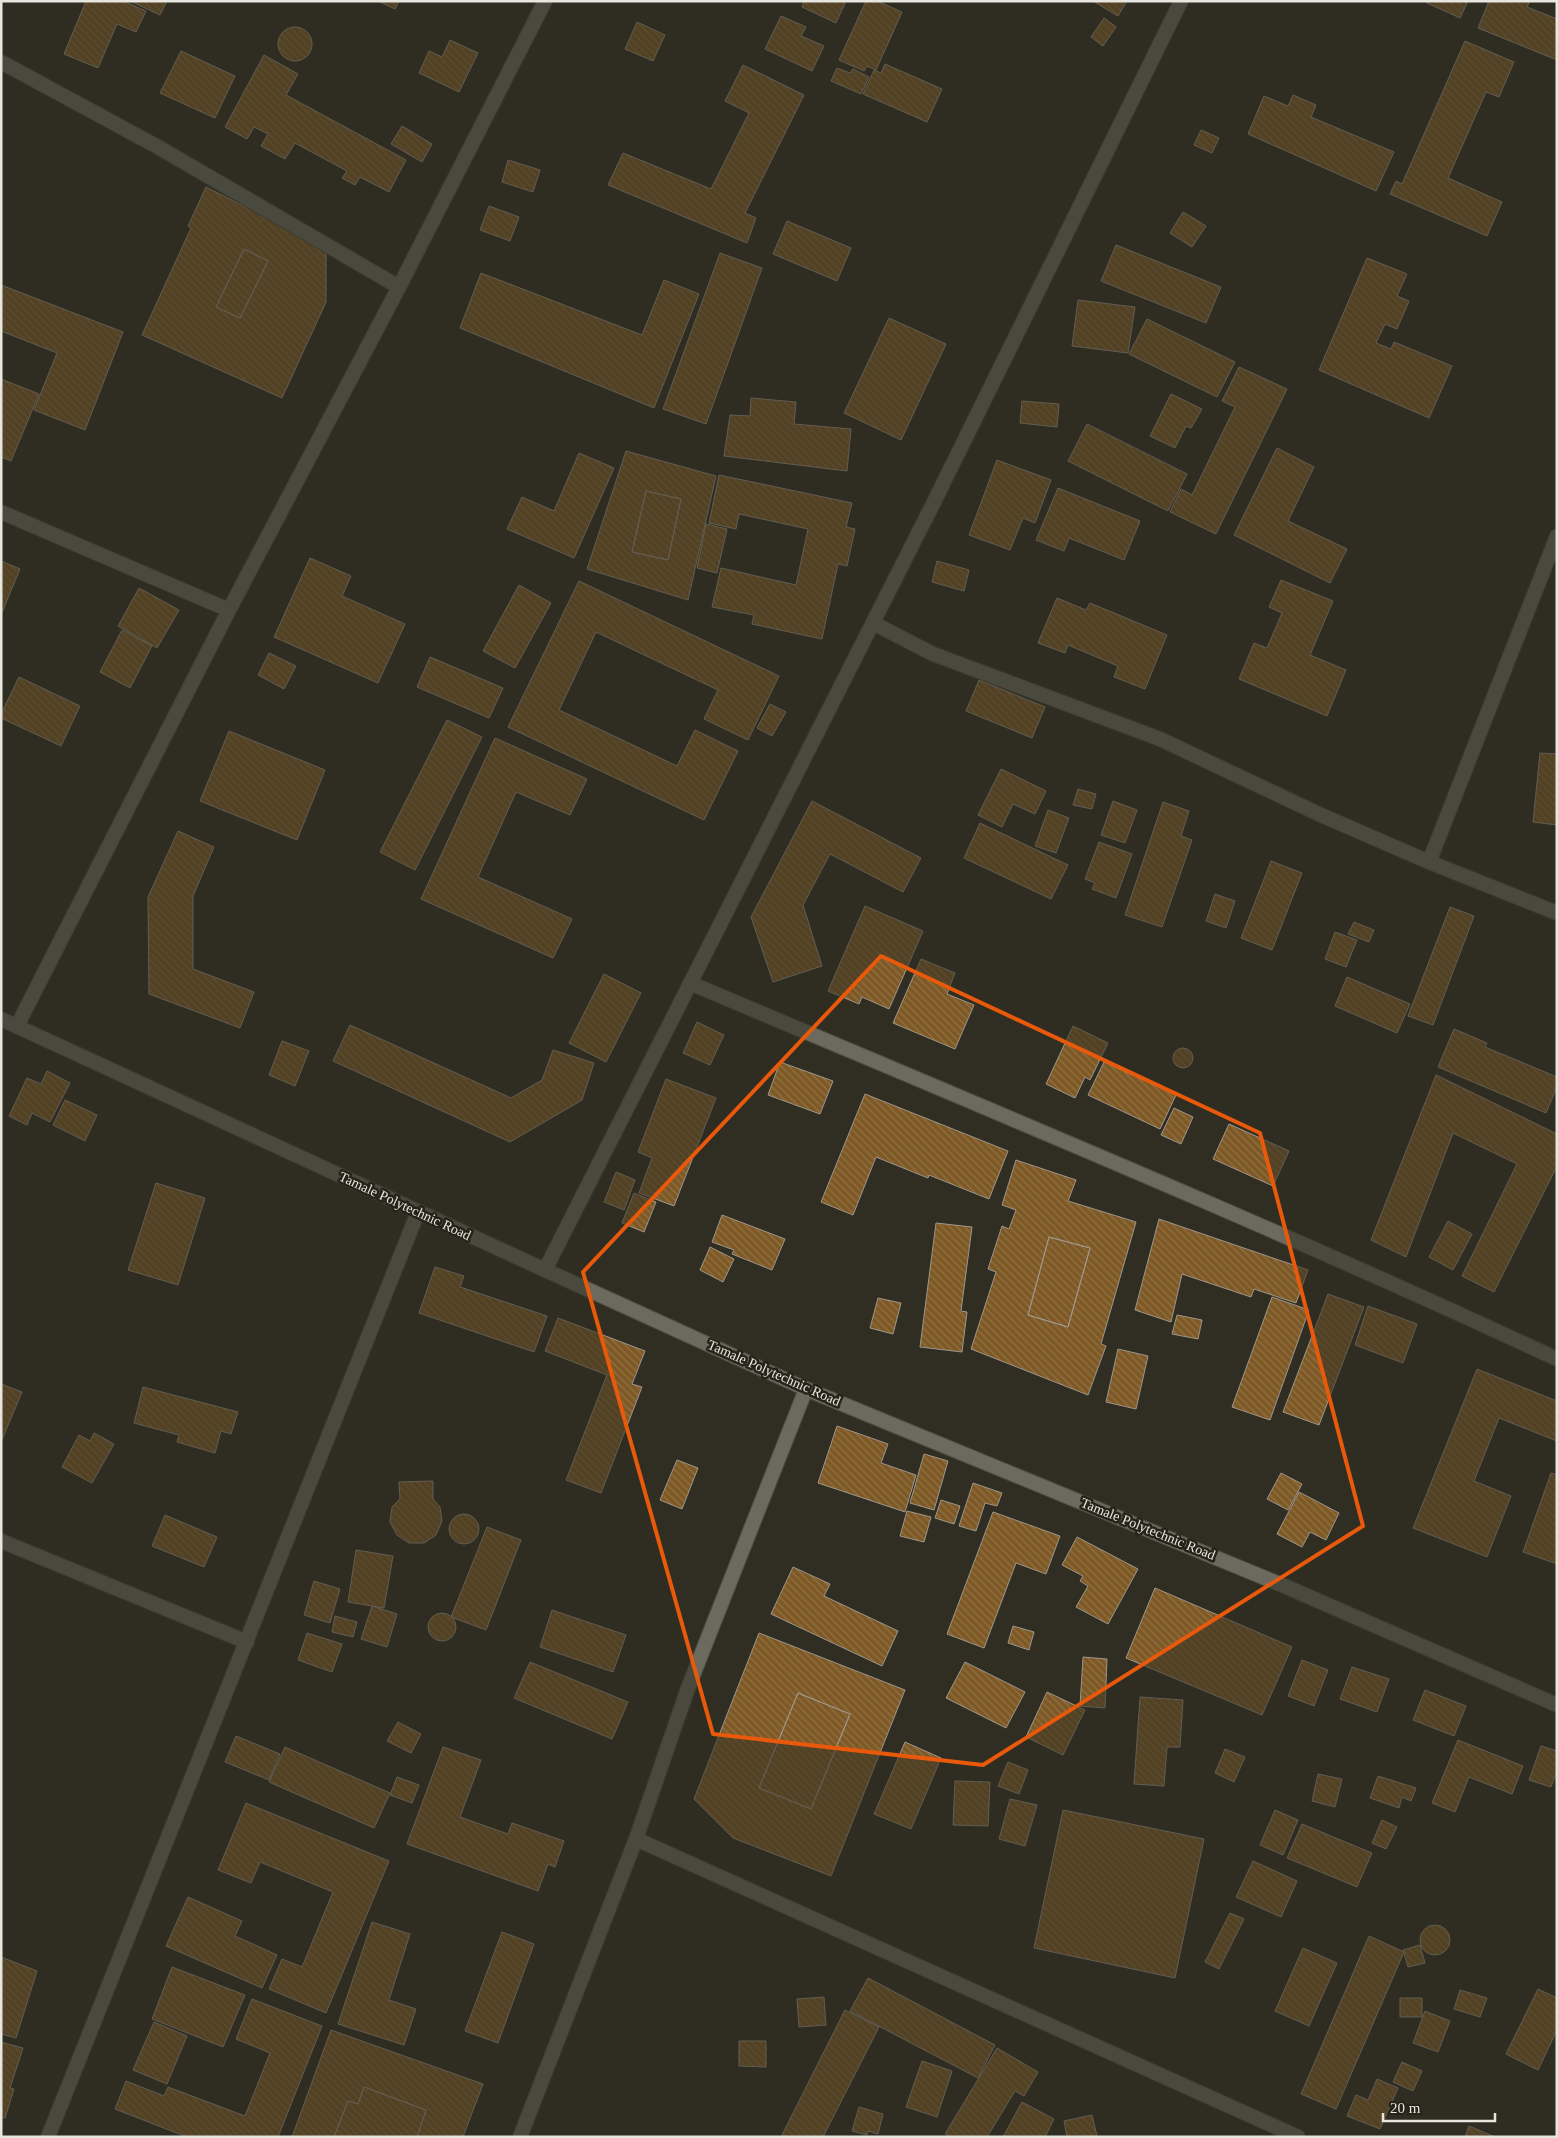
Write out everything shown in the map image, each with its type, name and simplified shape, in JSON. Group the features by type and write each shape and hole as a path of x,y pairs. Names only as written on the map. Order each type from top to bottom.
{"street":[{"path":"17,1026 229,610 400,287 545,1"},
{"path":"545,1270 873,623 1181,1"},
{"path":"1,62 158,147 400,287"},
{"path":"1,512 229,610"},
{"path":"1430,862 1557,536"},
{"path":"873,623 933,654 1160,740 1322,815 1430,862 1557,913"},
{"path":"690,983 1089,1152 1450,1310 1557,1359"},
{"name":"Tamale Polytechnic Road","path":"1,1019 418,1212 806,1388 1282,1585 1557,1705"},
{"path":"48,2137 418,1212"},
{"path":"520,2137 636,1839 688,1688 806,1388"},
{"path":"1,1540 247,1642"},
{"path":"636,1839 1298,2137"}],"highlighted area":[{"path":"881,956 1260,1133 1363,1526 983,1765 713,1734 583,1272"}],"building":[{"path":"86,1 123,1 146,11 136,32 117,24 98,68 64,54"},
{"path":"130,1 167,1 160,15"},
{"path":"378,1 399,1 395,9"},
{"path":"804,1 846,1 836,23 802,7"},
{"path":"866,1 877,1 902,12 876,70 867,66 864,71 839,60"},
{"path":"1093,1 1127,1 1118,16"},
{"path":"1427,1 1468,1 1460,18 1427,3"},
{"path":"1489,1 1530,1 1527,7 1557,19 1557,60 1478,28"},
{"path":"781,16 806,27 801,36 824,46 812,71 765,49"},
{"path":"1104,18 1116,27 1103,46 1091,37"},
{"path":"637,22 665,35 653,61 625,49"},
{"path":"295,27 302,28 307,32 311,37 311,51 307,56 302,60 295,61 288,60 283,56 279,51 278,44 279,37 283,32 288,28"},
{"path":"450,40 478,53 459,92 419,73 429,51 442,57"},
{"path":"1465,41 1514,62 1499,97 1486,92 1448,178 1502,202 1487,236 1390,194 1396,181 1402,184"},
{"path":"181,51 235,76 215,118 160,93"},
{"path":"264,55 298,74 286,95 406,160 389,192 360,177 355,185 342,178 347,171 295,143 285,159 261,146 268,134 254,127 247,139 225,127"},
{"path":"885,64 942,89 927,122 863,94 874,70 881,73"},
{"path":"743,65 804,95 745,213 756,218 747,243 608,185 623,153 711,189 749,113 725,101"},
{"path":"837,68 850,73 853,69 869,77 861,94 831,81"},
{"path":"1293,95 1316,105 1311,117 1394,152 1376,191 1248,134 1264,96 1288,106"},
{"path":"402,126 432,144 422,162 391,144"},
{"path":"1201,130 1219,138 1212,153 1194,145"},
{"path":"508,160 540,170 533,192 502,182"},
{"path":"206,187 326,248 326,302 282,398 142,335 191,228 188,226","holes":["244,249 268,261 240,318 216,307"]},
{"path":"489,206 519,217 510,241 480,230"},
{"path":"1183,212 1206,226 1192,247 1170,233"},
{"path":"787,221 851,248 837,281 773,254"},
{"path":"1116,245 1221,287 1206,323 1101,281"},
{"path":"244,249 268,261 240,318 216,307"},
{"path":"720,253 762,268 706,424 663,409"},
{"path":"1367,258 1407,274 1397,296 1409,301 1397,329 1385,324 1376,343 1391,349 1394,342 1452,366 1429,418 1319,370"},
{"path":"481,273 642,335 664,280 699,294 654,408 460,328"},
{"path":"1,285 123,332 85,430 34,410 57,353 1,331"},
{"path":"1078,300 1135,307 1128,353 1072,346"},
{"path":"889,318 946,344 901,440 844,413"},
{"path":"1147,319 1235,362 1217,397 1129,354"},
{"path":"1239,367 1287,389 1216,534 1170,512 1181,489 1192,495 1235,407 1222,401"},
{"path":"1,379 39,394 11,461 1,457"},
{"path":"1171,394 1202,409 1191,428 1186,426 1175,448 1150,436"},
{"path":"751,398 796,402 794,424 851,429 847,471 724,456 730,415 750,416"},
{"path":"1022,401 1059,404 1057,427 1020,423"},
{"path":"1087,424 1187,474 1168,511 1068,461"},
{"path":"1277,448 1314,467 1288,521 1347,549 1330,583 1234,535"},
{"path":"626,451 716,476 688,600 587,569","holes":["646,491 681,499 668,560 632,552"]},
{"path":"579,453 614,468 574,558 507,529 522,497 554,511"},
{"path":"997,460 1051,480 1035,523 1023,518 1010,550 969,535"},
{"path":"719,475 852,503 846,527 855,529 847,566 838,564 822,639 752,624 754,615 712,607 721,568 796,585 808,529 739,514 736,529 709,523"},
{"path":"1058,488 1140,521 1124,560 1069,538 1064,551 1036,540"},
{"path":"646,491 681,499 668,560 632,552"},
{"path":"706,524 727,529 717,573 697,568"},
{"path":"310,558 351,576 342,596 405,624 378,683 274,637"},
{"path":"1,561 20,569 1,615"},
{"path":"937,561 969,570 964,591 932,582"},
{"path":"1281,580 1333,601 1310,655 1346,670 1327,716 1239,679 1254,643 1267,648 1282,613 1269,607"},
{"path":"579,581 779,676 748,740 704,719 718,690 596,632 559,710 677,766 695,730 738,751 704,820 508,727"},
{"path":"519,585 551,603 515,668 483,651"},
{"path":"139,588 179,610 157,648 118,626"},
{"path":"1057,598 1086,610 1090,603 1167,635 1145,689 1114,677 1118,666 1068,645 1065,653 1038,643"},
{"path":"122,630 152,646 130,688 100,672"},
{"path":"269,653 296,666 284,689 258,675"},
{"path":"430,657 503,688 489,718 417,687"},
{"path":"19,677 80,706 61,746 1,718 1,714"},
{"path":"979,680 1045,707 1032,738 966,711"},
{"path":"770,704 786,712 772,736 757,728"},
{"path":"447,720 482,737 415,870 380,852"},
{"path":"229,731 325,770 297,840 200,801"},
{"path":"495,738 587,779 570,815 516,792 478,877 572,919 553,958 421,899"},
{"path":"1540,753 1557,754 1557,825 1533,822"},
{"path":"1001,769 1046,791 1035,814 1013,804 1002,827 978,815"},
{"path":"1078,789 1096,794 1092,809 1073,805"},
{"path":"812,801 921,858 903,892 830,854 803,905 822,966 773,982 751,917"},
{"path":"1113,801 1137,810 1125,843 1101,835"},
{"path":"1163,802 1189,811 1181,836 1192,840 1162,927 1125,915"},
{"path":"1048,810 1069,818 1056,853 1035,846"},
{"path":"980,823 1068,865 1051,899 964,858"},
{"path":"178,831 214,847 193,896 193,969 254,992 240,1028 149,994 148,897"},
{"path":"1099,842 1132,854 1116,898 1092,889 1095,883 1085,879"},
{"path":"1271,861 1302,873 1272,950 1241,938"},
{"path":"1215,894 1235,901 1226,928 1206,921"},
{"path":"865,906 923,931 889,1009 862,997 859,1004 828,991"},
{"path":"1450,907 1474,916 1433,1025 1408,1016"},
{"path":"1354,922 1374,930 1369,942 1348,934"},
{"path":"1335,932 1357,940 1346,967 1325,959"},
{"path":"921,959 955,973 947,994 974,1005 955,1049 893,1023"},
{"path":"604,974 641,993 606,1062 569,1043"},
{"path":"1347,977 1410,1004 1397,1033 1335,1006"},
{"path":"697,1022 724,1035 710,1065 683,1053"},
{"path":"350,1025 511,1098 542,1080 553,1050 594,1063 582,1100 510,1142 333,1061"},
{"path":"1073,1026 1108,1043 1090,1080 1085,1077 1075,1098 1046,1084"},
{"path":"1454,1029 1487,1043 1485,1047 1557,1077 1557,1087 1546,1113 1438,1067"},
{"path":"282,1041 309,1051 295,1086 269,1075"},
{"path":"1183,1048 1190,1051 1193,1058 1190,1065 1183,1068 1176,1065 1173,1058 1176,1051"},
{"path":"780,1062 833,1081 820,1114 768,1095"},
{"path":"1104,1062 1176,1095 1160,1129 1088,1095"},
{"path":"47,1071 70,1083 50,1122 32,1113 27,1125 9,1116 27,1078 41,1084"},
{"path":"1436,1075 1557,1134 1557,1166 1494,1292 1462,1276 1517,1164 1453,1133 1406,1257 1371,1240"},
{"path":"666,1079 716,1098 674,1206 639,1193 652,1158 638,1152"},
{"path":"865,1094 1008,1151 989,1199 929,1175 928,1178 876,1157 853,1215 821,1202"},
{"path":"65,1100 97,1115 85,1141 53,1125"},
{"path":"1174,1108 1193,1117 1181,1144 1161,1135"},
{"path":"1229,1124 1289,1151 1273,1186 1213,1159"},
{"path":"1016,1160 1076,1180 1068,1201 1136,1222 1101,1344 1106,1346 1088,1395 971,1349 996,1272 988,1269 1002,1226 1009,1229 1016,1210 1002,1205","holes":["1049,1237 1090,1248 1068,1327 1028,1315"]},
{"path":"616,1172 635,1180 624,1210 604,1202"},
{"path":"156,1183 205,1198 178,1285 128,1270"},
{"path":"634,1193 656,1202 644,1232 622,1223"},
{"path":"722,1215 785,1239 772,1270 732,1254 734,1250 712,1242"},
{"path":"1159,1219 1308,1270 1296,1303 1254,1289 1251,1297 1182,1274 1171,1322 1135,1310"},
{"path":"1448,1221 1472,1234 1453,1270 1429,1257"},
{"path":"936,1223 972,1227 961,1311 967,1312 962,1352 920,1347"},
{"path":"1049,1237 1090,1248 1068,1327 1028,1315"},
{"path":"710,1247 734,1259 723,1282 700,1270"},
{"path":"435,1267 464,1276 460,1287 547,1316 534,1352 419,1313"},
{"path":"1328,1294 1364,1307 1319,1425 1283,1412"},
{"path":"1272,1297 1309,1310 1270,1420 1232,1407"},
{"path":"878,1298 901,1303 893,1334 870,1328"},
{"path":"1368,1306 1417,1324 1403,1363 1355,1345"},
{"path":"1177,1315 1202,1320 1198,1339 1172,1334"},
{"path":"558,1318 645,1351 632,1384 642,1387 601,1493 566,1480 607,1375 545,1351"},
{"path":"1118,1349 1148,1356 1136,1409 1106,1402"},
{"path":"1477,1369 1557,1401 1557,1441 1499,1418 1474,1481 1511,1496 1487,1557 1413,1528"},
{"path":"1,1384 22,1392 1,1442"},
{"path":"143,1387 238,1412 231,1434 221,1431 215,1453 177,1442 179,1435 134,1423"},
{"path":"837,1426 888,1444 881,1463 916,1475 905,1512 818,1483"},
{"path":"94,1433 114,1444 92,1483 62,1467 79,1435 90,1441"},
{"path":"924,1454 948,1461 934,1510 910,1503"},
{"path":"677,1460 698,1468 682,1509 660,1500"},
{"path":"1281,1473 1302,1484 1288,1510 1267,1499"},
{"path":"1551,1473 1557,1475 1557,1564 1523,1552"},
{"path":"433,1481 433,1499 440,1507 442,1521 436,1535 424,1543 409,1543 397,1535 390,1522 392,1507 400,1499 399,1482"},
{"path":"973,1483 1002,1493 997,1506 985,1503 976,1531 959,1526"},
{"path":"1299,1492 1339,1513 1326,1540 1310,1532 1302,1547 1277,1534"},
{"path":"941,1500 960,1506 954,1524 935,1518"},
{"path":"907,1511 931,1517 924,1542 900,1536"},
{"path":"993,1512 1060,1536 1046,1574 1016,1563 984,1648 947,1634"},
{"path":"464,1514 475,1518 479,1529 475,1540 464,1544 453,1540 449,1529 453,1518"},
{"path":"165,1515 217,1537 204,1567 152,1546"},
{"path":"487,1527 521,1540 486,1630 451,1617"},
{"path":"1077,1537 1138,1569 1108,1624 1076,1607 1088,1586 1080,1581 1083,1576 1062,1565"},
{"path":"356,1550 393,1556 384,1608 348,1602"},
{"path":"793,1567 830,1584 824,1596 898,1631 882,1666 771,1614"},
{"path":"314,1581 340,1589 330,1623 304,1615"},
{"path":"1155,1588 1292,1647 1262,1715 1126,1658"},
{"path":"372,1606 397,1614 387,1647 361,1639"},
{"path":"552,1610 626,1635 613,1672 540,1647"},
{"path":"442,1613 452,1617 456,1627 452,1637 442,1641 432,1637 428,1627 432,1617"},
{"path":"335,1616 357,1622 353,1637 332,1632"},
{"path":"1013,1626 1034,1632 1029,1650 1008,1643"},
{"path":"307,1633 342,1644 332,1672 298,1660"},
{"path":"759,1633 905,1690 831,1876 733,1838 694,1799","holes":["798,1693 850,1714 811,1809 759,1788"]},
{"path":"1083,1657 1107,1659 1105,1708 1080,1706"},
{"path":"1302,1660 1328,1670 1314,1706 1288,1696"},
{"path":"530,1662 628,1702 612,1739 514,1698"},
{"path":"965,1662 1025,1692 1006,1728 946,1698"},
{"path":"1352,1667 1389,1679 1377,1712 1340,1699"},
{"path":"1425,1690 1466,1706 1454,1736 1413,1720"},
{"path":"1047,1692 1085,1710 1063,1755 1026,1737"},
{"path":"798,1693 850,1714 811,1809 759,1788"},
{"path":"1140,1697 1183,1700 1180,1747 1167,1747 1164,1786 1134,1784"},
{"path":"398,1722 421,1734 411,1753 387,1741"},
{"path":"236,1736 280,1754 269,1780 225,1762"},
{"path":"1458,1740 1523,1766 1512,1794 1469,1777 1455,1812 1432,1803"},
{"path":"905,1742 941,1758 911,1829 874,1814"},
{"path":"1541,1746 1557,1751 1557,1771 1551,1787 1529,1780"},
{"path":"285,1747 390,1793 374,1828 269,1782"},
{"path":"443,1747 481,1760 460,1817 508,1834 512,1823 564,1841 555,1867 548,1864 538,1891 407,1844"},
{"path":"1225,1749 1245,1757 1234,1782 1215,1773"},
{"path":"1008,1762 1028,1770 1019,1794 998,1786"},
{"path":"1318,1774 1342,1779 1335,1807 1312,1801"},
{"path":"1378,1776 1416,1788 1411,1801 1402,1797 1399,1808 1370,1798"},
{"path":"397,1777 419,1785 412,1803 390,1795"},
{"path":"955,1781 990,1782 988,1826 953,1825"},
{"path":"1010,1799 1037,1805 1025,1846 999,1839"},
{"path":"246,1803 389,1861 326,2013 269,1989 282,1959 302,1967 333,1892 260,1862 251,1883 218,1870"},
{"path":"1063,1810 1204,1839 1175,1978 1034,1948"},
{"path":"1275,1810 1298,1820 1283,1855 1260,1845"},
{"path":"1382,1820 1397,1827 1386,1849 1372,1843"},
{"path":"1302,1824 1372,1853 1357,1887 1287,1858"},
{"path":"1253,1861 1297,1881 1281,1917 1236,1897"},
{"path":"188,1897 242,1921 235,1936 277,1955 262,1988 166,1946"},
{"path":"1230,1913 1244,1919 1219,1969 1205,1962"},
{"path":"372,1922 410,1934 389,2000 416,2009 404,2045 338,2024"},
{"path":"1435,1925 1446,1929 1450,1940 1446,1951 1435,1955 1424,1951 1420,1940 1424,1929"},
{"path":"502,1932 534,1944 498,2043 465,2031"},
{"path":"1369,1936 1404,1952 1336,2109 1301,2094"},
{"path":"1420,1945 1425,1963 1408,1967 1403,1950"},
{"path":"1303,1948 1337,1963 1309,2026 1275,2011"},
{"path":"1,1957 37,1971 16,2038 1,2034"},
{"path":"172,1967 245,1995 223,2047 152,2019"},
{"path":"868,1978 995,2045 978,2078 850,2011"},
{"path":"1538,1989 1557,1998 1557,2030 1538,2070 1506,2054"},
{"path":"1460,1990 1487,1998 1480,2017 1454,2009"},
{"path":"824,1997 826,2025 799,2027 797,1999"},
{"path":"1400,1998 1422,1998 1422,2017 1400,2017"},
{"path":"252,1999 322,2026 278,2137 187,2137 115,2109 126,2081 164,2096 168,2087 245,2116 270,2053 236,2039"},
{"path":"845,2010 879,2027 823,2137 781,2137"},
{"path":"1425,2011 1450,2021 1438,2052 1413,2043"},
{"path":"154,2022 187,2036 167,2084 133,2070"},
{"path":"331,2030 483,2084 463,2137 417,2137 426,2110 364,2087 358,2104 348,2101 334,2137 292,2137"},
{"path":"739,2041 766,2041 766,2067 739,2066"},
{"path":"1,2042 23,2048 10,2088 14,2089 5,2118 1,2117"},
{"path":"997,2048 1038,2072 1024,2096 1015,2091 987,2137 950,2137 945,2134"},
{"path":"922,2061 952,2071 937,2117 906,2107"},
{"path":"1402,2062 1422,2071 1413,2091 1393,2082"},
{"path":"1377,2079 1398,2088 1380,2129 1347,2116 1356,2095 1368,2100"},
{"path":"364,2087 426,2110 417,2137 334,2137 348,2101 358,2104"},
{"path":"1022,2102 1054,2119 1045,2137 1003,2137"},
{"path":"859,2107 883,2114 878,2134 868,2131 867,2135 852,2131"},
{"path":"1092,2115 1097,2136 1067,2137 1064,2121"},
{"path":"1469,2126 1495,2137 1465,2137"}]}
